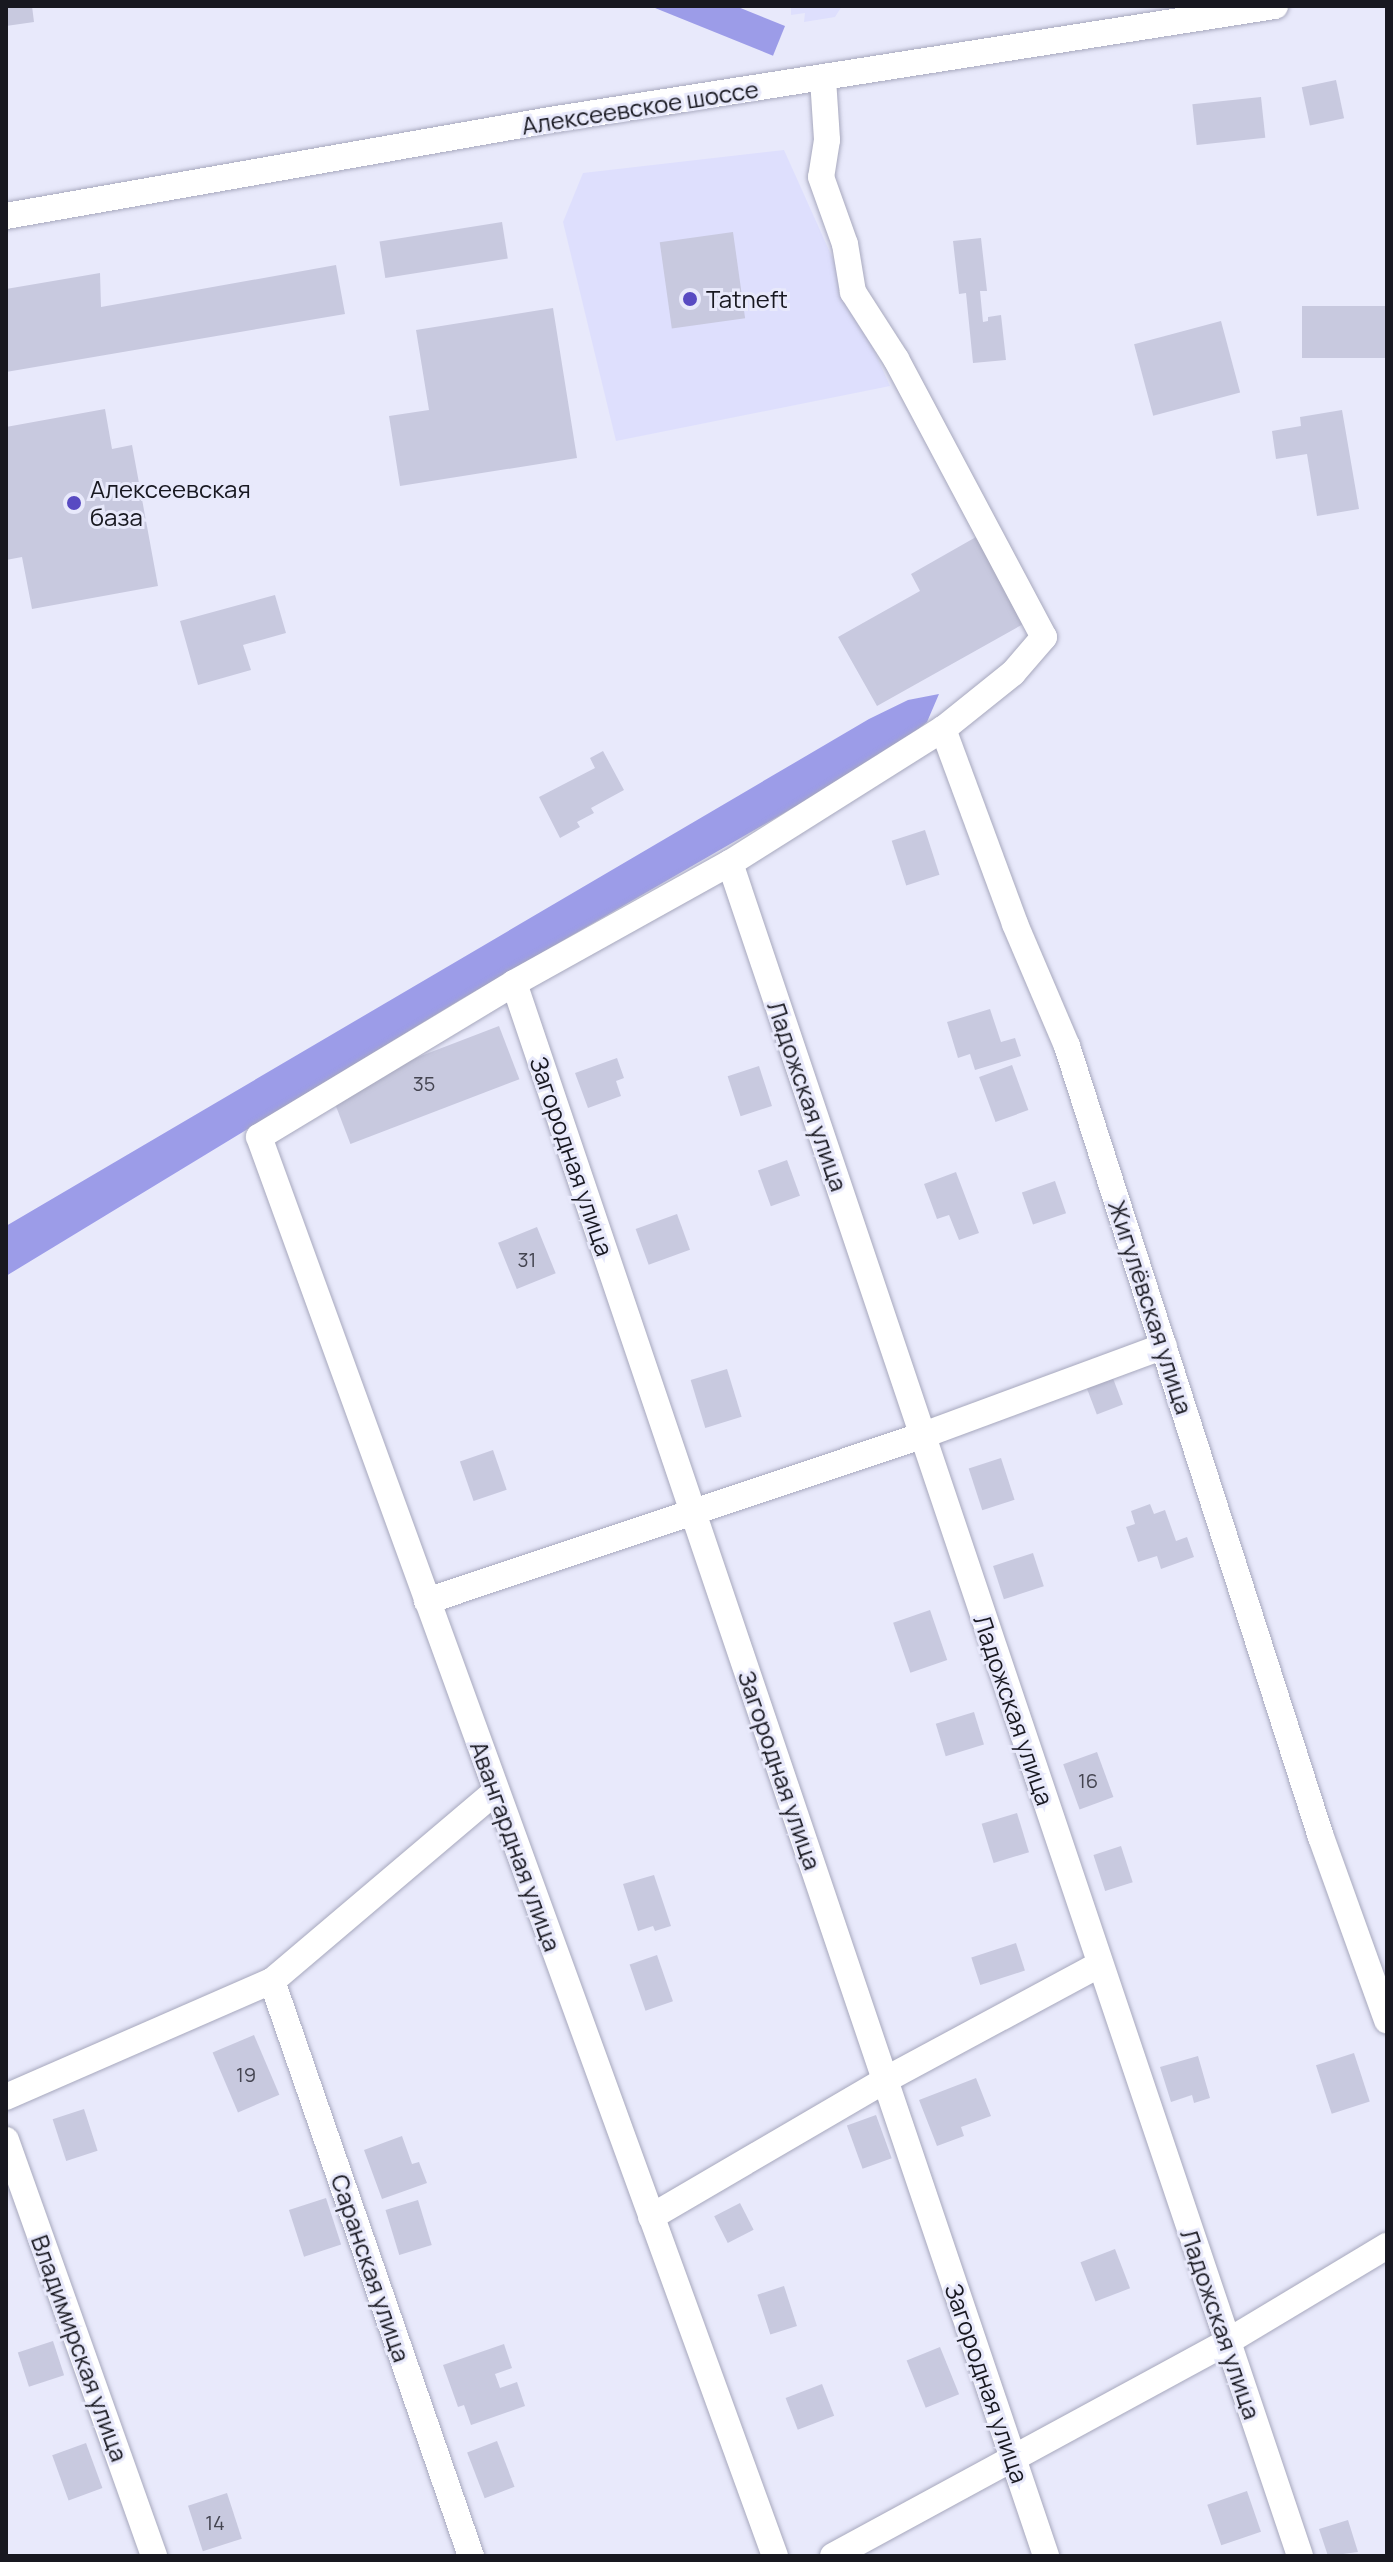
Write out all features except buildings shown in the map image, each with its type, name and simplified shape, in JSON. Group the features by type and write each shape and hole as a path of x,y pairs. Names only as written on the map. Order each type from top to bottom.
{"street":[{"name":"Алексеевское шоссе","path":"6,216 550,120 1275,6"},
{"path":"514,983 730,863 943,729 1013,673 1044,637 896,359 853,292 845,244 821,177 827,140 823,79"},
{"name":"Жигулёвская улица","path":"943,729 1015,924 1067,1046 1321,1837 1387,2020"},
{"name":"Ладожская улица","path":"730,863 1300,2556"},
{"name":"Авангардная улица","path":"514,983 259,1137 775,2556"},
{"name":"Загородная улица","path":"514,983 1046,2556"},
{"path":"427,1601 921,1436 1164,1346"},
{"path":"6,2097 272,1981 496,1791"},
{"path":"651,2217 885,2080 1099,1965"},
{"name":"Саранская улица","path":"272,1981 471,2556"},
{"name":"Владимирская улица","path":"6,2140 154,2556"},
{"path":"833,2556 1227,2342 1387,2246"}],"shaded area":[{"path":"650,6 735,6 785,26 773,56"},
{"path":"791,6 842,6 835,17 804,22 805,13 791,15"},
{"path":"784,150 890,386 616,441 563,222 583,173"},
{"path":"939,694 927,722 893,750 460,1000 6,1276 6,1226 869,719 908,700"}],"place":[{"name":"Tatneft","path":"690,299"},
{"name":"Алексеевская база","path":"74,503"}]}
